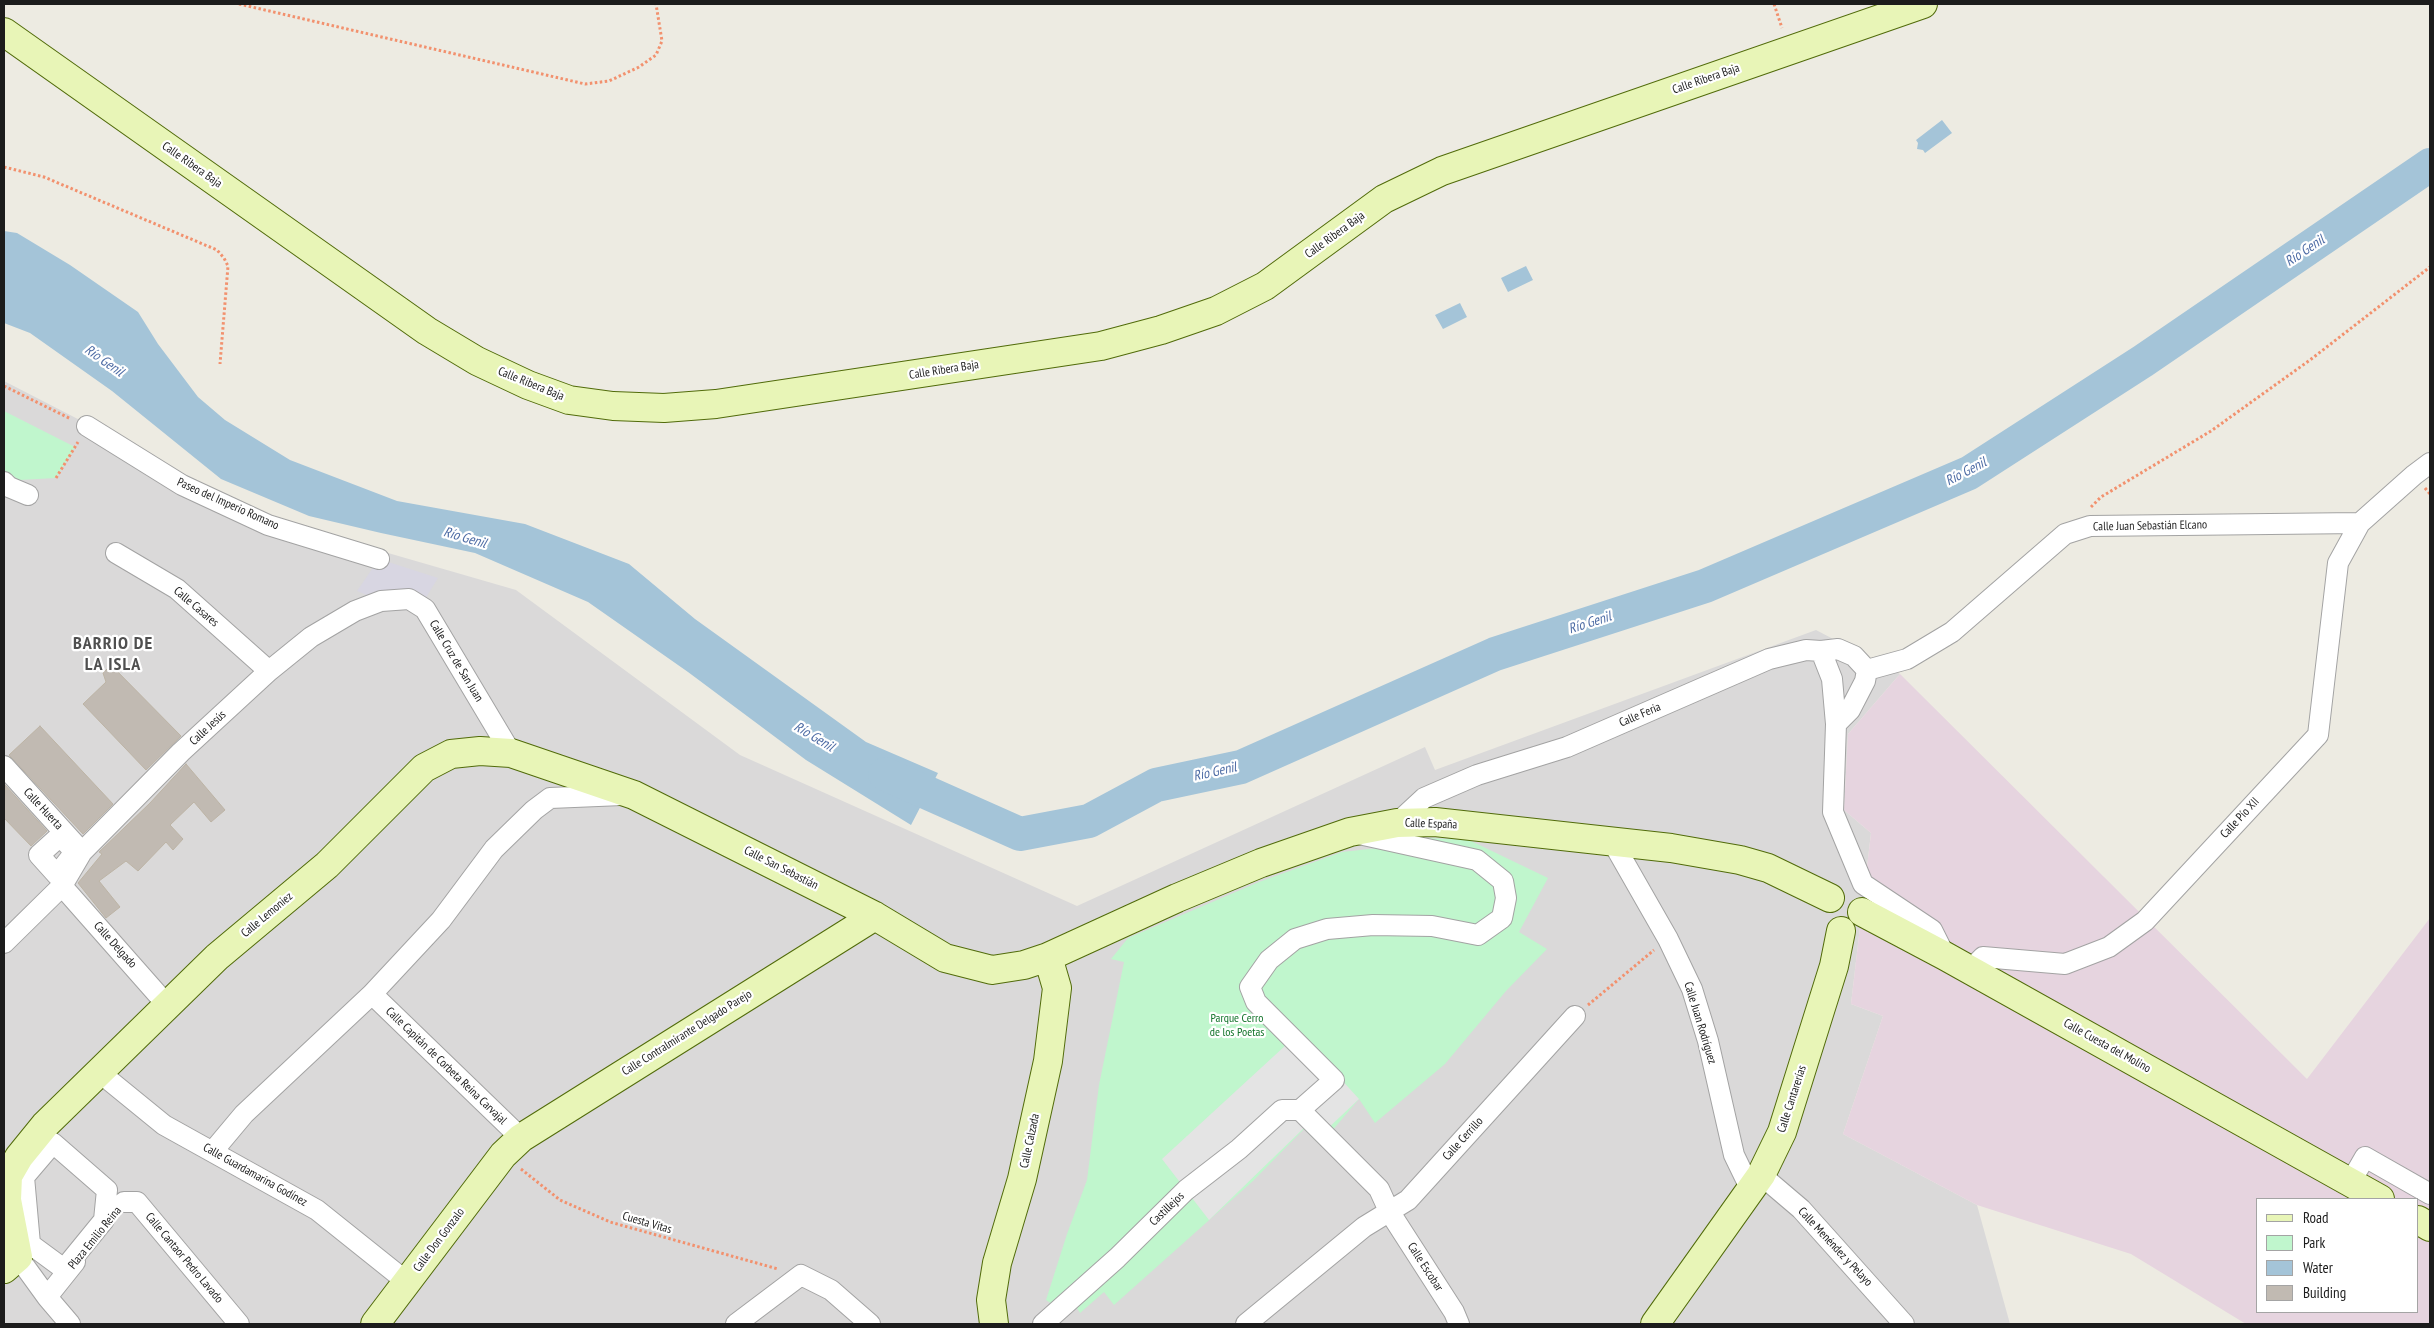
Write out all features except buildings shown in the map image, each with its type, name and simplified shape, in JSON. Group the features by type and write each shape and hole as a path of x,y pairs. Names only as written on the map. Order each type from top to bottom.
{"street":[{"name":"Calle Ribera Baja","path":"4,32 427,331 477,361 528,385 569,400 613,406 664,408 716,404 1091,347 1161,330 1216,311 1264,286 1384,199 1442,171 1923,4"},
{"name":"Paseo del Imperio Romano","path":"87,426 182,485 268,525 379,559"},
{"name":"Calle Pío XII","path":"1970,970 1983,957 2066,964 2108,947 2145,921 2318,735 2338,563 2360,523 2430,463"},
{"path":"4,482 9,488 28,495"},
{"name":"Calle Juan Sebastián Elcano","path":"1867,670 1906,659 1952,632 2065,534 2090,526 2360,523"},
{"name":"Calle Casares","path":"116,553 177,589 269,671"},
{"name":"Calle Cruz de San Juan","path":"381,601 409,599 425,609 511,753"},
{"name":"Calle Jesús","path":"4,943 62,886 82,852 181,752 269,671 311,637 356,612 381,601"},
{"path":"1836,724 1850,710 1865,681 1867,670 1854,656 1838,649 1821,652 1832,679 1836,724 1833,812 1863,884 1932,930 1945,956"},
{"name":"Calle Feria","path":"1397,823 1424,798 1476,775 1567,747 1769,659 1806,650 1821,652"},
{"name":"Calle Lemoniez","path":"45,1125 218,957 327,865 424,768 451,754 480,750 511,753"},
{"name":"Calle San Sebastián","path":"511,753 634,794 875,916 945,958 974,967 992,970 1008,968 1048,957"},
{"name":"Calle Huerta","path":"4,766 82,852"},
{"path":"213,1151 244,1114 372,994 441,920 494,849 534,810 550,798 634,794"},
{"name":"Calle España","path":"1048,957 1177,898 1261,863 1350,832 1397,823 1435,822 1671,848 1740,860 1797,881 1830,898"},
{"path":"1300,1110 1334,1080 1256,1002 1250,988 1269,960 1295,938 1327,929 1373,925 1432,926 1478,935 1502,918 1506,898 1503,881 1477,860 1350,832"},
{"name":"Calle Juan Rodríguez","path":"1612,841 1668,939 1692,989 1708,1041 1734,1155 1756,1181"},
{"name":"Calle Delgado","path":"62,886 168,1005"},
{"path":"1841,893 1848,894 1858,901 1862,912 1858,924 1847,931 1841,931 1829,926 1824,909 1830,898 1841,893"},
{"name":"Calle Cuesta del Molino","path":"1862,912 1945,956 2378,1198"},
{"name":"Calle Contralmirante Delgado Parejo","path":"512,1147 875,916"},
{"name":"Calle Cantarerías","path":"1655,1324 1756,1181 1782,1132 1834,966 1841,931"},
{"name":"Calle Calzada","path":"994,1324 991,1300 997,1263 1022,1179 1048,1061 1057,988 1048,957"},
{"name":"Calle Capitán de Corbeta Reina Carvajal","path":"372,994 512,1147"},
{"name":"Calle Cerrillo","path":"1246,1324 1364,1227 1408,1200 1575,1016"},
{"name":"Calle Guardamarina Godínez","path":"99,1072 164,1125 317,1210 407,1282"},
{"name":"Castillejos","path":"1043,1324 1118,1258 1186,1190 1282,1110 1300,1110"},
{"name":"Calle Escobar","path":"1300,1110 1379,1189 1389,1211 1454,1312 1459,1324"},
{"name":"Plaza Emilio Reina","path":"45,1125 102,1177 124,1202 46,1297 17,1257 6,1197 8,1176 19,1157 45,1125"},
{"name":"Plaza Emilio Reina","path":"53,1143 107,1190 104,1220 64,1269 17,1257 24,1177 53,1143"},
{"name":"Calle Don Gonzalo","path":"375,1324 512,1147"},
{"path":"2350,1182 2366,1157 2430,1194"},
{"name":"Calle Menéndez y Pelayo","path":"1756,1181 1802,1209 1904,1324"},
{"name":"Calle Cantaor Pedro Lavado","path":"124,1202 137,1202 239,1324"},
{"path":"2419,1221 2430,1227"},
{"path":"736,1324 800,1275 831,1290 870,1324"},
{"path":"46,1297 70,1324"}],"path":[{"path":"239,4 585,84 609,81 639,67 656,55 662,40 656,4"},
{"path":"4,167 44,177 217,250 228,266 220,364"},
{"path":"2088,509 2100,497 2226,420 2310,360 2430,267"},
{"path":"4,386 87,426 56,478"},
{"path":"1575,1016 1629,969 1668,939"},
{"name":"Cuesta Vitas","path":"512,1147 560,1200 610,1222 800,1275"}],"shaded area":[{"path":"4,381 274,520 516,590 740,755 1077,906 1425,747 1435,770 1816,630 1900,674 1848,734 1844,810 1871,833 1851,1004 1883,1016 1843,1134 1977,1205 2010,1324 4,1324"},
{"path":"379,559 438,578 425,599 381,601 357,591"},
{"path":"1900,674 2307,1079 2430,918 2430,1324 2246,1324 2131,1254 1977,1205 1843,1134 1883,1016 1851,1004 1871,833 1844,810 1848,734"},
{"path":"1299,1033 1359,1099 1323,1133 1304,1128 1209,1220 1162,1159"}],"green space":[{"path":"4,411 75,447 56,478 19,480 4,470"},
{"name":"Parque Cerro de los Poetas","path":"1429,838 1469,840 1548,878 1519,932 1547,949 1506,991 1445,1064 1375,1123 1359,1099 1320,1145 1304,1129 1253,1181 1114,1305 1104,1292 1080,1313 1073,1302 1052,1304 1046,1300 1087,1180 1099,1085 1124,962 1111,959 1128,938 1259,882 1342,852 1378,848 1425,856"}],"water":[{"path":"1942,120 1952,133 1925,153 1923,150 1917,149 1918,143 1916,140"},
{"path":"4,231 17,233 70,265 138,312 158,344 198,397 225,420 290,460 397,501 525,524 629,564 695,619 866,742 938,773 911,825 806,760 688,672 588,602 475,553 309,516 221,479 112,391 30,333 4,323"},
{"path":"1526,266 1533,280 1508,292 1501,278"},
{"path":"1460,303 1467,317 1443,329 1435,315"}],"waterway":[{"name":"Río Genil","path":"885,774 1020,834 1089,821 1156,785 1241,767 1495,654 1705,586 1969,473 2143,361 2430,165"}],"district":[{"name":"BARRIO DE LA ISLA","path":"113,654"}]}
